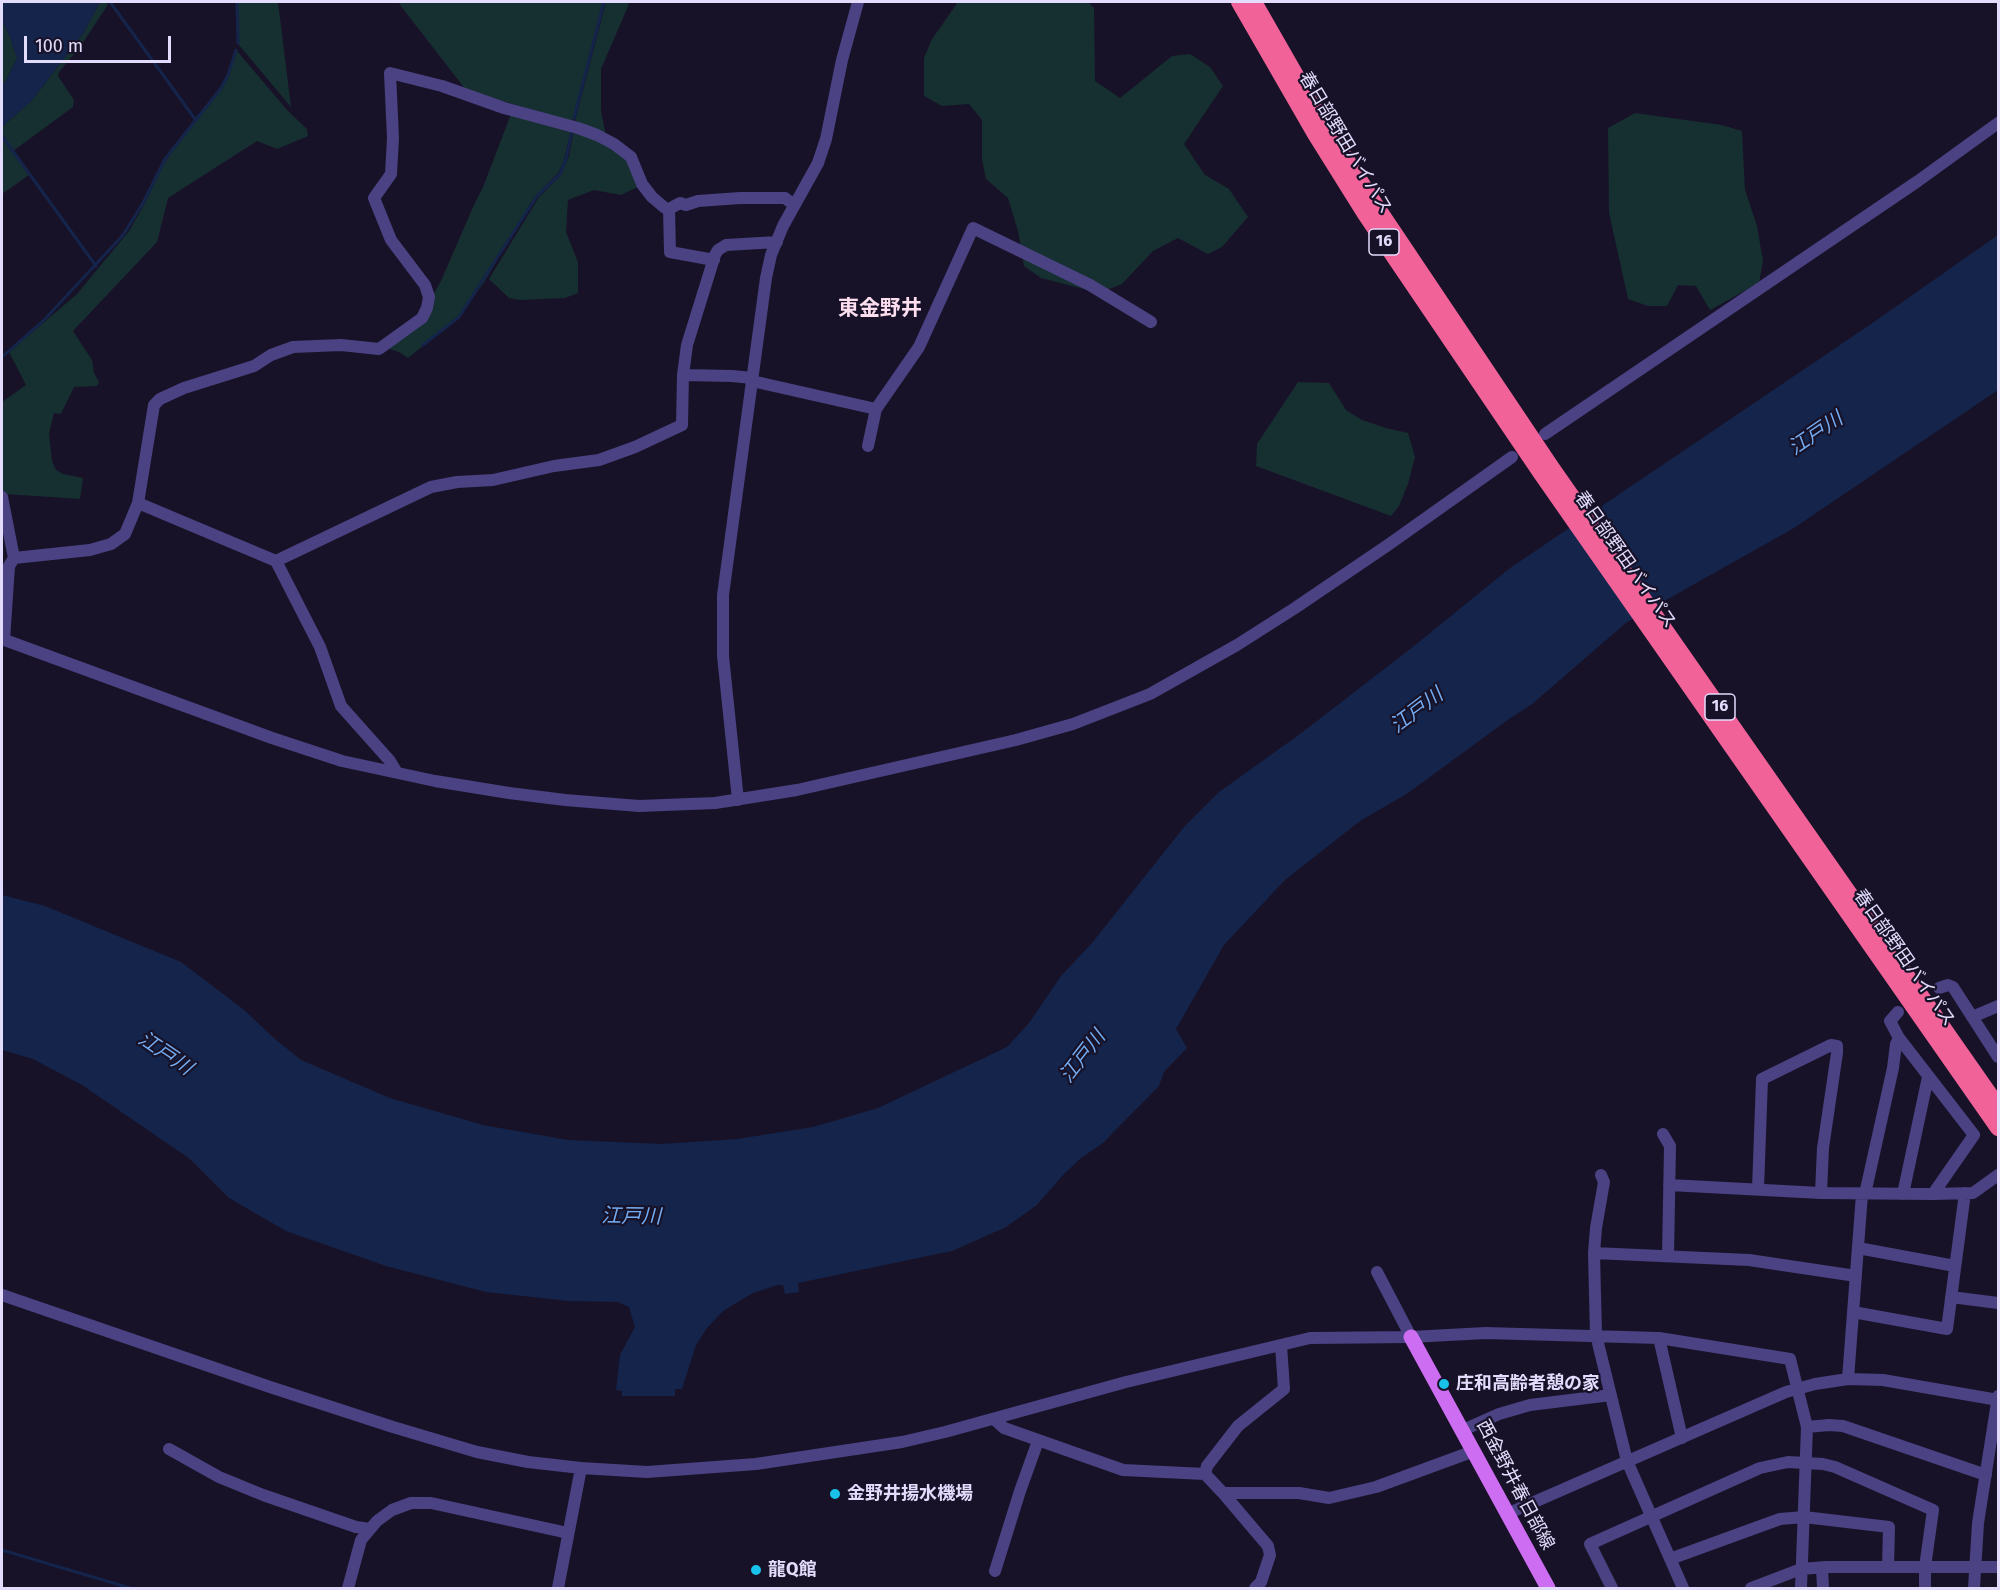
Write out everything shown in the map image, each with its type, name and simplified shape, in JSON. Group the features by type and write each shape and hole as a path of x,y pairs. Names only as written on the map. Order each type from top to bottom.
{"highway":[{"name":"春日部野田バイパス","path":"1239,2 1315,134 1365,214 1882,950 1998,1106"},
{"name":"春日部野田バイパス","path":"1254,2 1325,126 1547,471"},
{"name":"春日部野田バイパス","path":"1882,950 1998,1128"}],"main road":[{"name":"西金野井春日部線","path":"1411,1337 1548,1588"}],"street":[{"path":"738,800 723,656 722,614 766,278 777,242 794,205 818,163 826,139 842,60 858,2"},
{"path":"14,558 90,550 111,544 125,534 138,503 154,405 160,399 184,387 254,366 271,355 293,346 341,345 379,349 422,318 429,297 425,285 391,240 374,198 391,174 393,138 390,73 442,86 504,108 597,135 614,144 631,158 642,184 662,207 669,209 680,203 695,204 698,201 740,198 784,198 794,205"},
{"path":"1545,434 1918,181 1998,123"},
{"path":"669,209 670,252 714,260"},
{"path":"868,447 876,409 919,347 973,228 1090,285 1150,322"},
{"path":"276,561 431,487 457,482 493,480 554,466 599,460 645,443 682,424 683,375 693,321 718,250 726,245 777,242"},
{"path":"683,375 732,376 876,409"},
{"path":"2,497 14,558 9,566 3,640 320,754 509,793 617,805 683,805 738,800 797,790 978,750 1046,733 1125,705 1173,682 1237,645 1355,568 1512,457"},
{"path":"138,503 276,561 320,647 341,706 390,761 396,771"},
{"path":"1939,988 1948,985 1953,987 1998,1058"},
{"path":"1972,1017 1998,1006"},
{"path":"1898,1012 1890,1021 1899,1038 1974,1135 1933,1194"},
{"path":"1848,1379 1863,1194 1899,1038"},
{"path":"1758,1189 1762,1079 1832,1045 1837,1046 1838,1053 1823,1148 1821,1193"},
{"path":"1903,1194 1928,1077"},
{"path":"1663,1134 1670,1146 1668,1256"},
{"path":"1601,1175 1604,1182 1594,1253 1596,1335 1627,1461 1683,1588"},
{"path":"1669,1185 1821,1193 1973,1193 1998,1175"},
{"path":"1853,1312 1947,1329 1965,1193"},
{"path":"1858,1248 1955,1266"},
{"path":"1594,1253 1749,1260 1856,1276"},
{"path":"1377,1272 1411,1337"},
{"path":"2,1295 393,1427 477,1452 528,1462 647,1472 756,1464 902,1442 1080,1394 1310,1338 1411,1337 1486,1333 1596,1335 1659,1338 1790,1359 1807,1427 1802,1588"},
{"path":"1951,1297 1998,1303"},
{"path":"1659,1338 1682,1438"},
{"path":"1205,1474 1207,1466 1238,1426 1284,1389 1281,1345"},
{"path":"1509,1514 1627,1461 1798,1389 1848,1379 1883,1380 1998,1398 1978,1523 1974,1588"},
{"path":"1463,1430 1499,1414 1530,1405 1611,1395"},
{"path":"994,1419 1004,1428 1123,1470 1205,1474 1268,1546 1270,1555 1261,1582 1255,1588"},
{"path":"1807,1427 1829,1425 1849,1428 1986,1475"},
{"path":"995,1571 1038,1441"},
{"path":"169,1449 219,1477 262,1496 356,1527 370,1529"},
{"path":"1223,1493 1299,1493 1329,1498 1376,1487 1474,1451"},
{"path":"1609,1587 1590,1544 1760,1468 1775,1464 1806,1462 1835,1467 1933,1510 1925,1567 1925,1588"},
{"path":"558,1588 581,1468"},
{"path":"348,1588 361,1540 377,1521 392,1510 411,1503 431,1503 568,1533"},
{"path":"1671,1559 1780,1519 1804,1517 1889,1527 1888,1567"},
{"path":"1822,1568 1823,1588"},
{"path":"1757,1587 1802,1569 1998,1568"}],"green space":[{"path":"100,2 108,2 107,6 80,47 59,72 58,76 74,100 73,107 13,151 29,175 2,194 2,127 33,99 84,32"},
{"path":"238,2 278,2 291,107 239,45"},
{"path":"399,2 604,2 572,122 466,90"},
{"path":"606,2 629,4 601,69 601,111 606,136 575,121"},
{"path":"958,2 1088,2 1094,8 1095,81 1120,98 1172,56 1190,54 1210,67 1223,86 1184,144 1205,175 1229,189 1248,217 1222,247 1208,254 1178,238 1153,251 1122,284 1099,293 1041,278 1024,266 1018,231 1008,198 986,179 982,160 982,120 969,104 942,106 924,96 924,58 932,39"},
{"path":"2,21 17,58 2,85"},
{"path":"237,51 288,111 307,129 308,136 277,149 257,141 168,198 157,242 73,331 92,360 94,373 99,382 97,386 74,387 61,414 54,413 49,434 52,461 56,470 63,474 83,478 80,499 5,494 2,490 2,402 26,385 9,352 77,294 129,231 164,163 226,80"},
{"path":"1635,113 1722,125 1742,131 1745,190 1757,226 1763,261 1759,283 1710,310 1696,286 1678,285 1667,306 1648,306 1628,299 1609,213 1608,128"},
{"path":"511,114 571,129 563,164 558,173 533,199 485,281 459,317 408,358 386,348 417,324 441,281 483,187"},
{"path":"574,130 622,153 640,186 621,195 594,190 568,200 566,232 578,262 578,293 565,298 520,300 509,298 489,279 539,197 560,176 569,156"},
{"path":"1298,382 1329,383 1346,410 1362,420 1408,433 1415,457 1408,484 1399,506 1391,516 1256,466 1257,444"}],"water":[{"path":"2,2 100,2 84,32 33,99 2,127 2,85 17,58 2,21"},
{"name":"江戸川","path":"1998,235 1998,390 1794,528 1627,622 1531,705 1408,793 1360,821 1285,880 1224,945 1176,1029 1187,1048 1164,1072 1159,1086 1103,1143 1081,1158 1064,1174 1037,1205 1006,1227 952,1251 798,1283 799,1292 785,1294 783,1285 777,1285 751,1294 723,1311 707,1328 696,1345 682,1389 675,1389 675,1396 622,1396 622,1391 616,1390 620,1355 635,1327 629,1307 618,1302 569,1301 486,1292 386,1266 286,1231 229,1198 190,1159 82,1085 33,1059 2,1050 2,895 45,906 181,962 243,1009 301,1060 390,1098 483,1125 568,1140 662,1144 737,1139 813,1127 878,1108 1007,1047 1029,1023 1061,976 1092,943 1184,827 1219,792 1300,734 1510,568 1871,324"}],"waterway":[{"path":"110,2 195,119"},
{"path":"237,2 238,43"},
{"path":"574,118 604,2"},
{"path":"2,357 45,319 123,235 143,203 165,159 221,88 236,50"},
{"path":"423,345 459,317 537,196 560,174 572,131"},
{"path":"2,136 96,266"},
{"path":"2,1550 130,1588"}],"place":[{"name":"庄和高齢者憩の家","path":"1444,1384"},
{"name":"金野井揚水機場","path":"835,1494"},
{"name":"龍Q館","path":"756,1570"}],"district":[{"name":"東金野井","path":"880,309"}]}
